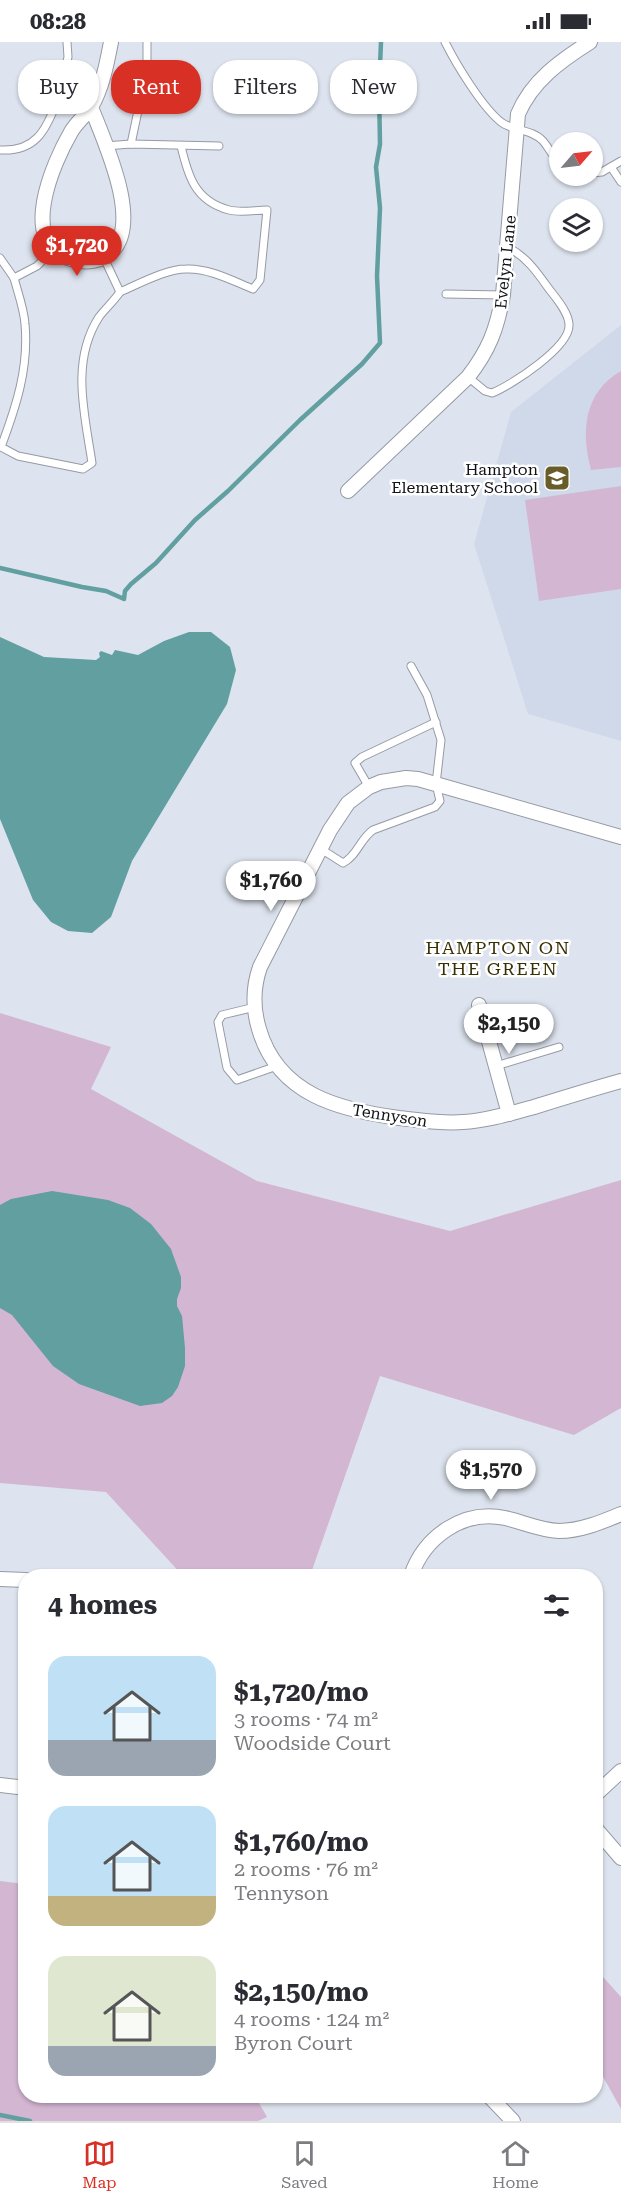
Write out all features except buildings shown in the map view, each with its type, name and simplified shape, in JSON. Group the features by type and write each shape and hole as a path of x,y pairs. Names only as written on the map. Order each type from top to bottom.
{"street":[{"path":"99,84 111,42"},
{"name":"Evelyn Lane","path":"348,491 468,377 482,360 498,323 503,295 518,114 524,98 539,79 590,42"},
{"path":"85,114 72,130 47,183 43,232 52,250 67,258 93,262 104,258 112,251 120,240 124,221 121,197 94,114"},
{"name":"Tennyson","path":"621,837 436,784 406,778 381,782 355,796 338,815 260,967 255,987 255,1007 261,1036 277,1066 303,1090 322,1100 362,1113 445,1122 483,1120 621,1081"},
{"path":"479,1005 509,1114"},
{"path":"414,1569 419,1558 434,1539 459,1522 487,1516 502,1517 534,1527 561,1531 585,1527 621,1514"},
{"path":"0,1579 18,1580"},
{"path":"603,1788 621,1771"},
{"path":"0,1785 18,1787"},
{"path":"603,1837 621,1858"},
{"path":"496,2103 513,2121"}],"lane":[{"path":"67,60 68,42"},
{"path":"131,144 147,68 147,42"},
{"path":"445,42 488,109 502,123 534,134 543,141 549,151"},
{"path":"0,150 12,151 32,144 48,124 52,114"},
{"path":"105,146 131,144 219,146"},
{"path":"0,258 14,278 25,322 25,359 18,402 1,447 18,456 83,469 92,463 81,390 83,354 99,318 120,292 154,277 186,268 218,275 253,289 261,280 267,210 231,211 208,202 189,177 181,146"},
{"path":"603,171 621,161"},
{"path":"611,167 621,182"},
{"path":"468,377 485,391 492,393 504,388 553,350 564,340 568,331 570,322 537,271 520,253 507,247"},
{"path":"14,278 37,266 52,250"},
{"path":"104,258 120,292"},
{"path":"446,294 503,295"},
{"path":"321,849 343,863 350,860 367,834 373,830 435,807 440,801 436,784 441,740 427,695 411,666"},
{"path":"369,787 355,763 436,722"},
{"path":"255,1007 222,1015 218,1022 227,1068 237,1080 277,1066"},
{"path":"496,1066 560,1047"}],"shaded area":[{"name":"Hampton Elementary School","path":"621,325 621,741 528,714 474,544 511,412"},
{"path":"621,371 621,467 591,470 586,442 588,414 599,390"},
{"path":"621,486 621,589 539,601 525,500"},
{"path":"189,632 211,632 230,647 236,670 227,704 132,861 111,917 92,933 68,931 51,922 33,900 0,819 0,637 44,657 96,660 100,657 101,651 112,655 115,650 138,655 164,641"},
{"path":"0,1013 111,1047 91,1089 257,1181 450,1231 621,1180 621,1408 574,1435 380,1376 312,1569 177,1569 106,1492 0,1483"},
{"path":"52,1191 108,1200 130,1208 151,1224 171,1249 181,1277 177,1306 182,1316 185,1366 178,1387 172,1396 162,1403 140,1406 79,1384 53,1366 12,1315 0,1308 0,1205 11,1199"},
{"path":"0,1881 18,1883 18,2103 259,2103 267,2117 258,2121 0,2121"},
{"path":"603,1977 621,1997 621,2109 603,2077"}],"waterway":[{"path":"0,568 106,591 124,599 125,591 131,584 156,563 195,520 362,364 380,343 377,276 380,208 376,167 380,144 381,42"},
{"path":"0,2115 30,2121"}],"place":[{"name":"Hampton Elementary School","path":"557,478"}],"district":[{"name":"HAMPTON ON THE GREEN","path":"498,958"}]}
